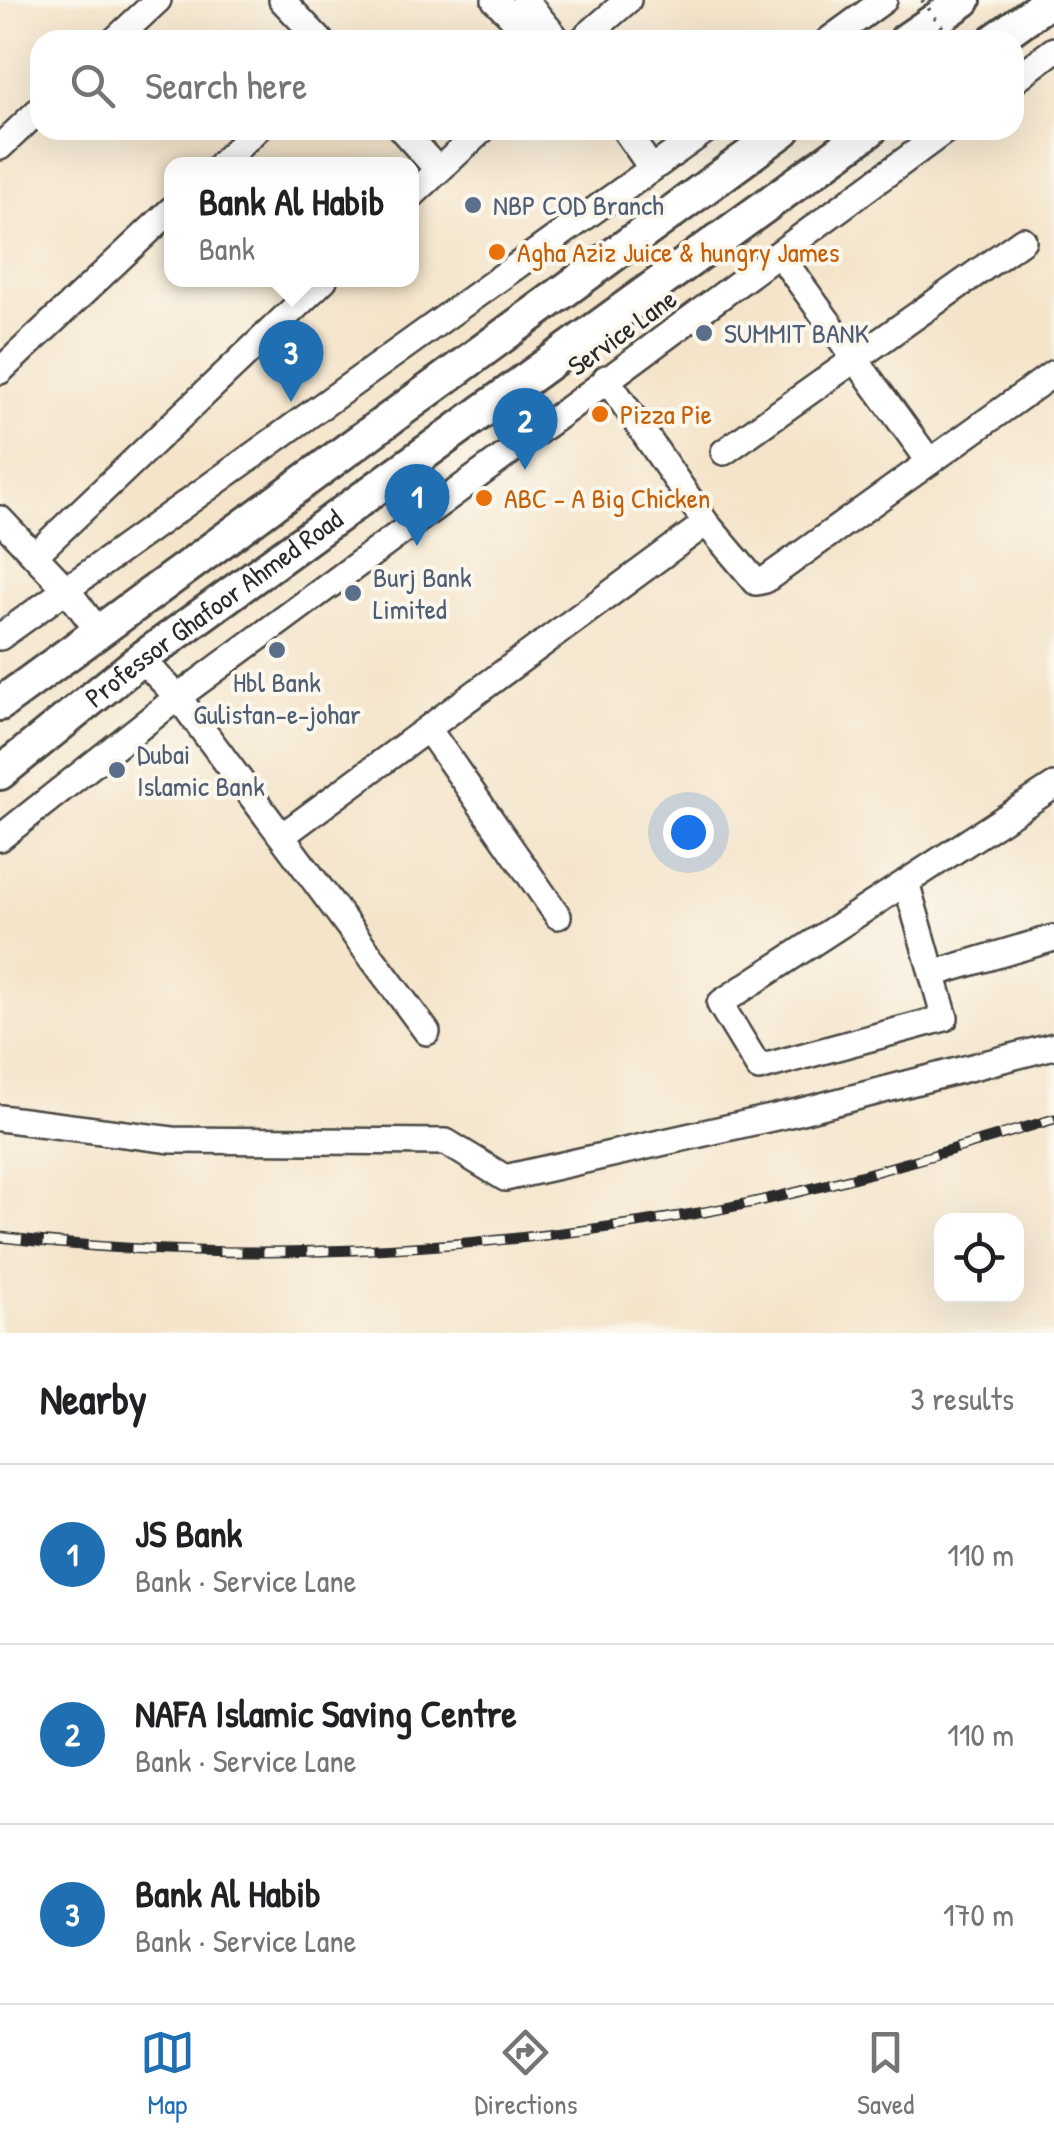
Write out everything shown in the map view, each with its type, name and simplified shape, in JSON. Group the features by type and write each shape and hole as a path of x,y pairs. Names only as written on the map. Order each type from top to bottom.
{"main road":[{"path":"920,30 964,0"},
{"path":"1009,30 1051,0"},
{"path":"0,704 771,140"},
{"name":"Professor Ghafoor Ahmed Road","path":"0,773 140,659 856,140"},
{"path":"669,216 694,256"}],"street":[{"path":"126,30 158,0"},
{"path":"282,0 310,30"},
{"path":"495,0 525,30"},
{"path":"526,0 550,30"},
{"path":"594,30 628,0"},
{"path":"843,30 884,0"},
{"path":"1024,72 1054,50"},
{"path":"0,147 30,119"},
{"path":"411,140 438,170"},
{"path":"419,188 471,140"},
{"path":"632,140 652,169"},
{"path":"0,637 692,140"},
{"name":"Service Lane","path":"0,838 178,697 933,140"},
{"path":"0,371 164,217"},
{"path":"724,452 1023,240"},
{"path":"779,254 930,462"},
{"path":"35,555 317,287"},
{"path":"606,378 706,524 746,575 756,582 766,580 1054,372"},
{"path":"0,519 68,591 99,632"},
{"path":"282,836 706,524"},
{"path":"140,659 178,697 428,1032"},
{"path":"428,729 558,916"},
{"path":"906,882 945,1018 764,1067 755,1063 720,1008 722,1002 906,882 1054,786"},
{"path":"932,974 1054,938"},
{"path":"0,1118 172,1140 446,1142 506,1178 798,1112 1054,1046"}],"path":[{"path":"922,0 944,30"}],"railway":[{"path":"0,1237 258,1252 430,1246 516,1238 687,1215 780,1196 1054,1119"}],"place":[{"name":"NBP COD Branch","path":"473,205"},
{"name":"Agha Aziz Juice & hungry James","path":"497,252"},
{"name":"SUMMIT BANK","path":"704,333"},
{"name":"Bank Al Habib","path":"291,402"},
{"name":"Pizza Pie","path":"600,414"},
{"name":"NAFA Islamic Saving Centre","path":"525,470"},
{"name":"ABC - A Big Chicken","path":"484,498"},
{"name":"JS Bank","path":"417,546"},
{"name":"Burj Bank Limited","path":"353,593"},
{"name":"Hbl Bank Gulistan-e-johar","path":"277,650"},
{"name":"Dubai Islamic Bank","path":"117,770"}]}
